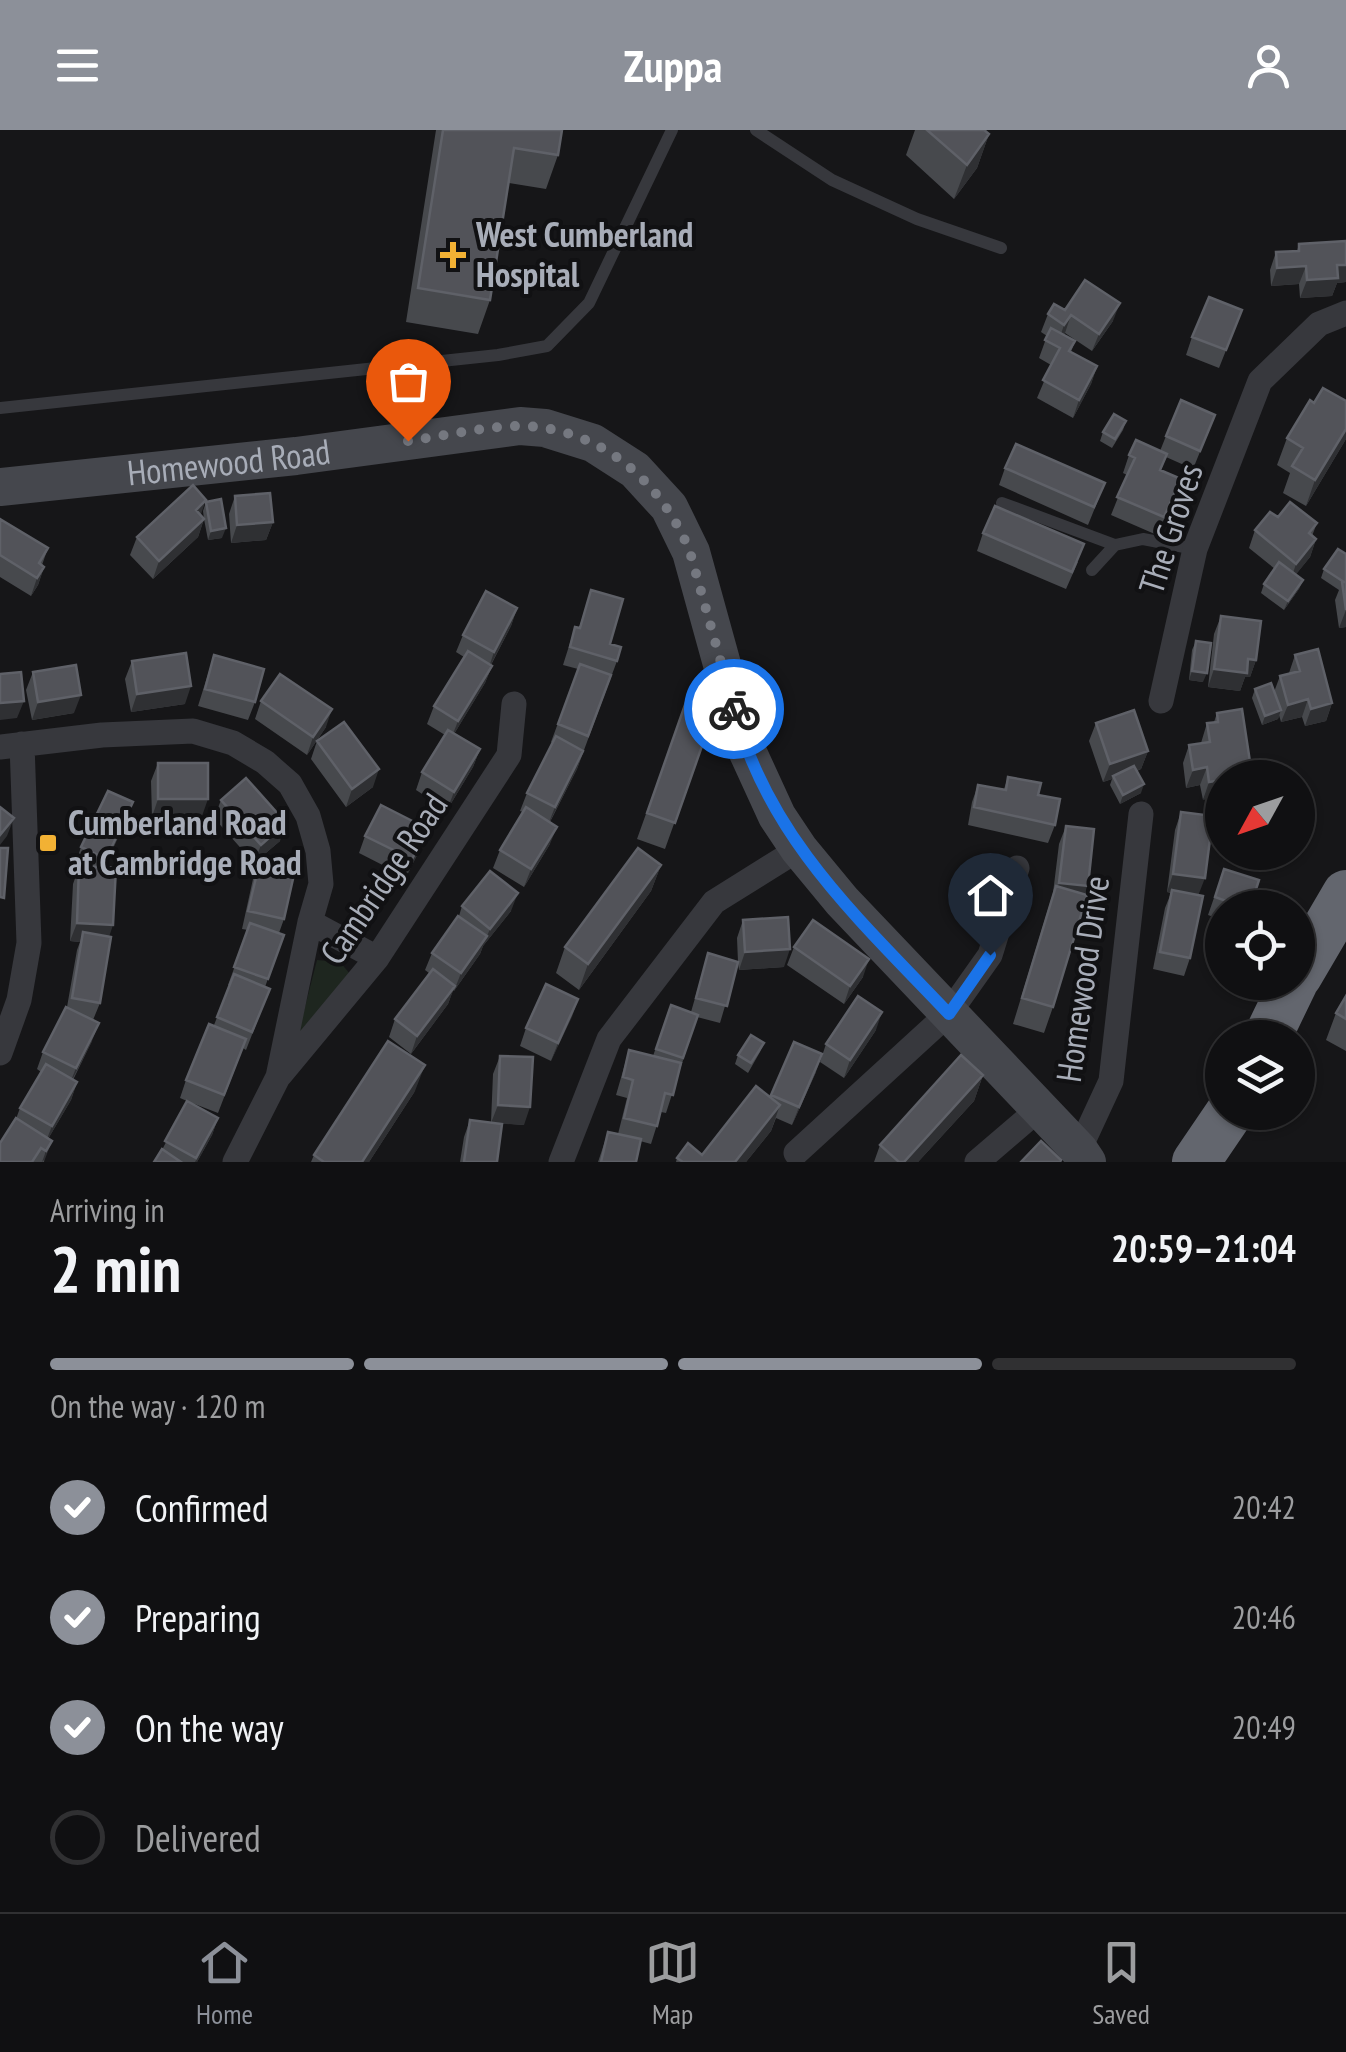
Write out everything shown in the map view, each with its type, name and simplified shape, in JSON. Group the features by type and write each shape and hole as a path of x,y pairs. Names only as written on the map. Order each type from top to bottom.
{"highway":[{"path":"1315,947 1346,894"},
{"path":"1196,1162 1218,1130"},
{"path":"1243,1162 1245,1130"}],"street":[{"name":"The Groves","path":"1160,701 1195,548 1260,381 1319,324 1346,313"},
{"name":"Homewood Road","path":"0,487 296,456 520,426 545,428 593,443 615,455 644,479 681,529 744,744 777,816 798,849 842,901 1089,1158"},
{"name":"Cambridge Road","path":"235,1162 278,1077 377,958 509,756 514,704"},
{"name":"Cambridge Road","path":"11,745 193,731 233,743 265,762 290,784 308,816 318,851 321,884 278,1077"},
{"path":"0,1053 19,1000 28,943 11,745"},
{"name":"Homewood Drive","path":"1089,1158 1111,1081 1141,814"},
{"path":"561,1162 610,1039 621,1024 714,902 798,849"},
{"path":"796,1154 949,1014 990,955 1018,868"},
{"path":"310,922 377,958"},
{"path":"978,1162 1040,1108"}],"lane":[{"path":"0,408 498,355 547,346 589,303 672,130"},
{"path":"756,130 832,180 917,219 1002,248"},
{"path":"1002,503 1115,545 1143,539 1195,548"},
{"path":"1092,570 1115,545"}],"shaded area":[{"path":"317,960 340,962 350,974 297,1038"}],"building":[{"name":"West Cumberland Hospital","path":"443,130 562,130 558,155 514,148 490,300 418,288"},
{"path":"927,130 984,130 989,134 967,165"},
{"path":"1346,241 1346,265 1337,265 1338,278 1307,280 1306,266 1277,268 1276,252 1299,251 1299,244"},
{"path":"1085,280 1120,303 1099,334 1071,315 1064,325 1048,314 1054,304 1065,310"},
{"path":"1209,297 1242,310 1226,350 1192,337"},
{"path":"1051,328 1075,341 1069,351 1097,366 1079,400 1043,380 1060,348 1045,340"},
{"path":"1323,388 1346,401 1346,429 1315,480 1292,466 1303,448 1287,438 1310,400 1314,403"},
{"path":"1181,400 1215,415 1200,451 1166,436"},
{"path":"1114,414 1126,421 1115,439 1103,432"},
{"path":"1136,440 1167,454 1160,470 1181,479 1164,517 1117,497 1135,458 1129,455"},
{"path":"1016,444 1105,483 1094,507 1005,468"},
{"path":"193,485 206,500 196,510 204,519 159,561 137,537"},
{"path":"270,493 273,522 237,525 235,496"},
{"path":"221,499 226,528 211,531 206,502"},
{"path":"1290,502 1317,523 1309,533 1316,539 1296,564 1255,530 1270,512 1278,517"},
{"path":"995,506 1084,544 1072,572 983,533"},
{"path":"0,519 48,548 39,563 44,567 37,578 0,555"},
{"path":"1338,549 1346,554 1346,582 1324,569"},
{"path":"1279,562 1303,580 1288,601 1264,584"},
{"path":"591,590 623,599 610,644 621,647 617,661 570,647"},
{"path":"486,591 517,608 494,652 463,635"},
{"path":"1221,616 1261,621 1256,660 1248,659 1247,673 1214,669"},
{"path":"1196,641 1211,643 1207,673 1192,671"},
{"path":"1318,649 1332,703 1311,709 1308,699 1288,705 1280,676 1300,671 1295,655"},
{"path":"468,651 492,666 458,721 434,706"},
{"path":"186,653 191,686 137,694 132,661"},
{"path":"214,655 264,669 255,702 205,689"},
{"path":"580,664 611,675 588,736 558,724"},
{"path":"76,665 81,695 38,702 33,672"},
{"path":"21,672 24,701 0,703 0,674"},
{"path":"280,674 332,709 313,737 261,701"},
{"path":"1271,683 1281,710 1265,716 1255,689"},
{"path":"687,699 715,709 675,823 647,813"},
{"path":"1242,709 1250,760 1205,760 1205,767 1193,770 1189,745 1210,742 1207,723 1218,722 1217,713"},
{"path":"1134,710 1148,751 1110,764 1096,723"},
{"path":"344,722 379,769 352,789 317,741"},
{"path":"448,730 480,749 454,792 422,772"},
{"path":"556,736 583,751 555,807 527,793"},
{"path":"158,763 208,763 208,799 158,799"},
{"path":"1134,766 1144,784 1123,795 1113,776"},
{"path":"1008,777 1041,783 1038,795 1060,799 1055,825 974,807 978,785 1006,790"},
{"path":"246,778 286,823 261,845 221,800"},
{"path":"108,791 133,802 106,859 81,847"},
{"path":"381,805 428,829 412,859 365,836"},
{"path":"0,807 14,818 0,835"},
{"path":"526,807 557,827 531,869 500,850"},
{"path":"1181,812 1205,815 1205,878 1173,874"},
{"path":"1066,826 1094,829 1088,886 1059,883"},
{"path":"0,848 8,848 4,898 0,897"},
{"path":"638,848 661,865 588,964 565,947"},
{"path":"260,861 295,870 284,919 248,911"},
{"path":"79,866 116,868 113,925 77,923"},
{"path":"1224,870 1259,880 1256,890 1217,890"},
{"path":"490,871 518,893 490,929 462,906"},
{"path":"1056,886 1087,895 1053,1007 1022,998"},
{"path":"1172,890 1203,896 1190,958 1160,952"},
{"path":"458,916 487,936 461,973 432,953"},
{"path":"788,917 790,949 745,952 743,920"},
{"path":"813,920 869,959 850,986 794,947"},
{"path":"250,923 284,935 268,979 234,967"},
{"path":"83,932 111,937 100,1003 72,998"},
{"path":"708,953 738,962 727,1006 696,998"},
{"path":"433,969 455,986 417,1036 395,1019"},
{"path":"234,974 270,989 252,1032 217,1017"},
{"path":"546,984 578,999 558,1043 526,1028"},
{"path":"858,996 882,1012 850,1060 826,1044"},
{"path":"1346,996 1346,1019 1336,1013"},
{"path":"671,1005 698,1015 683,1058 656,1049"},
{"path":"66,1007 99,1023 76,1068 43,1052"},
{"path":"209,1024 246,1039 224,1095 186,1080"},
{"path":"751,1035 764,1043 751,1063 738,1055"},
{"path":"388,1041 425,1065 362,1162 324,1162 314,1155"},
{"path":"794,1042 822,1054 799,1107 771,1095"},
{"path":"629,1050 681,1063 673,1095 665,1093 657,1126 624,1118 633,1080 623,1077"},
{"path":"961,1055 983,1075 904,1162 899,1162 880,1145"},
{"path":"500,1056 533,1057 530,1107 498,1105"},
{"path":"46,1064 77,1082 52,1126 20,1108"},
{"path":"756,1086 780,1105 735,1162 683,1162 677,1158 688,1143 702,1155"},
{"path":"187,1101 218,1118 196,1158 165,1141"},
{"path":"16,1118 52,1141 46,1151 41,1148 32,1162 0,1162 0,1143"},
{"path":"470,1120 502,1124 497,1162 464,1162"},
{"path":"608,1132 641,1139 636,1162 601,1162"},
{"path":"1041,1141 1060,1162 1021,1162"},
{"path":"162,1149 181,1162 154,1162"}],"way so far":[{"path":"408,441 520,426 545,428 593,443 635,470 668,507 681,529 734,709"}],"place":[{"name":"West Cumberland Hospital","path":"453,255"},
{"name":"Cumberland Road at Cambridge Road","path":"48,843"}],"route":[{"path":"734,709 759,780 798,849 949,1014 990,955"}]}
